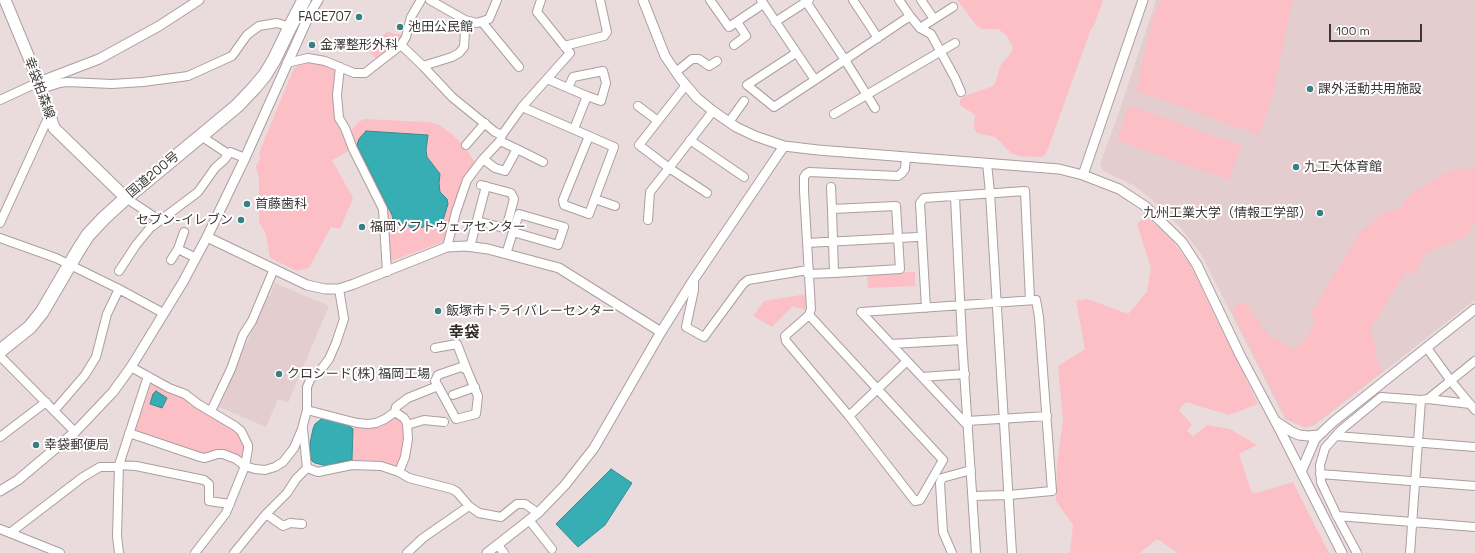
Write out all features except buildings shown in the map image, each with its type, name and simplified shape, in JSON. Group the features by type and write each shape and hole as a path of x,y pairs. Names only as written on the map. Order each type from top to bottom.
{"highway":[{"name":"国道200号","path":"0,351 30,326 42,312 88,235 126,198 237,106 265,75 304,0"}],"main road":[{"name":"幸袋柏森線","path":"5,0 39,82 54,128 126,198"}],"street":[{"path":"0,100 39,82 99,59 159,26 199,0"},
{"path":"0,491 18,480 75,432 113,392 131,368 207,237 245,158 310,13 318,0"},
{"path":"287,63 308,58 324,61 354,73 365,73 401,45 406,37 411,17 421,0"},
{"path":"430,0 455,15 471,22 482,22 489,19 497,0"},
{"path":"447,247 456,212 467,180 501,138 522,107 570,53 537,12 541,0"},
{"path":"643,0 665,56 686,85 713,111 729,122 755,136 784,146 818,150 1059,169 1084,175 1119,189 1145,206 1182,242 1197,265 1240,355 1342,553"},
{"path":"710,0 729,27 762,2 815,80"},
{"path":"853,0 878,38"},
{"path":"899,0 920,28 931,34 961,92"},
{"path":"921,0 934,19"},
{"path":"1084,175 1143,0"},
{"path":"564,46 604,36 607,32 598,1"},
{"path":"775,22 807,1 875,108"},
{"path":"920,28 953,6"},
{"path":"796,52 747,85 774,107 910,16"},
{"path":"423,66 452,58 459,53 464,47 465,32 471,22"},
{"path":"482,22 519,67"},
{"path":"734,45 746,36 737,22"},
{"path":"39,82 112,84 143,82 188,76 232,56 247,35 260,26 277,23 290,27"},
{"path":"834,114 955,43"},
{"path":"401,45 452,97 485,123 501,138 516,149 543,162"},
{"path":"676,72 692,59 699,59 709,66 717,61"},
{"path":"340,67 337,94 339,118 345,128 353,150 383,209 387,272"},
{"path":"547,79 568,88 587,96 601,101 606,83 603,71 573,77 568,88"},
{"path":"265,75 279,82"},
{"path":"686,85 639,145 707,194"},
{"path":"574,129 587,96"},
{"path":"729,122 744,101"},
{"path":"638,106 658,121"},
{"path":"522,107 574,129 614,147 589,214 564,205 563,200 589,136"},
{"path":"648,220 650,192 713,111"},
{"path":"0,223 49,116"},
{"path":"466,145 485,123"},
{"path":"202,134 207,140 228,154 230,152 245,158"},
{"path":"690,140 744,177"},
{"path":"487,553 538,513 565,485 594,448 661,332 694,279 784,146"},
{"path":"483,159 495,168 505,171 516,149"},
{"path":"119,271 136,245 150,228 198,192 215,168 228,154"},
{"path":"809,315 943,460 920,500 915,501 849,416 786,341 785,336 809,315 811,309 804,191 804,178 806,174 809,172 898,176 905,169 906,157"},
{"path":"987,163 1012,553"},
{"path":"470,247 484,186 511,193 514,199 507,225 504,228 477,221"},
{"path":"830,187 834,273"},
{"path":"926,308 920,203 924,198 1025,191 1030,300"},
{"path":"955,197 962,340 976,553"},
{"path":"126,198 159,220"},
{"path":"595,199 615,206"},
{"path":"694,279 694,290 686,327 704,337 743,284 748,280 808,272 834,273 900,270 896,206 832,209"},
{"path":"506,254 513,232 519,214 564,227 558,246 513,232"},
{"path":"171,260 178,249 184,232"},
{"path":"207,237 307,285 325,289 339,289 387,272 447,247 488,249 559,268 661,332"},
{"path":"807,243 917,237"},
{"path":"0,238 56,258 119,289 163,313"},
{"path":"178,249 196,258"},
{"path":"211,411 231,369 243,335 252,321 274,269"},
{"path":"54,411 85,375 96,357 107,314 119,289"},
{"path":"129,433 200,457 205,458 217,454 223,454 236,459 245,466 265,470 275,467 283,462 294,448 302,429 307,410 307,388 311,378 320,371 329,359 344,319 339,289"},
{"path":"967,424 861,312 1036,300 1039,317 1052,491 1009,495 973,496"},
{"path":"1301,472 1311,447 1319,435 1333,422 1475,309"},
{"path":"891,344 962,340"},
{"path":"435,348 457,344 478,396 476,414 456,419 436,381 438,375 461,367 467,370"},
{"path":"1427,348 1451,381 1473,407"},
{"path":"0,356 75,432"},
{"path":"849,416 907,361"},
{"path":"1410,553 1418,443 1424,400 1451,381 1475,361"},
{"path":"131,368 169,388 185,394 198,404 235,426 245,438 248,449 245,466 226,514 195,553"},
{"path":"922,377 965,374"},
{"path":"119,553 117,529 119,466 148,376"},
{"path":"307,410 342,420 368,424 376,423 395,412 396,407 408,398 438,386"},
{"path":"453,395 475,387"},
{"path":"1357,553 1320,482 1320,465 1325,448 1336,436 1381,397 1424,400 1473,407"},
{"path":"0,437 46,402"},
{"path":"395,412 404,418 407,425 408,440 405,457 399,472"},
{"path":"967,424 1004,418 1047,416"},
{"path":"407,425 424,420 444,422"},
{"path":"1275,421 1286,429 1299,435 1319,435"},
{"path":"302,429 307,468"},
{"path":"1336,436 1475,447"},
{"path":"307,468 318,472 352,464 381,466 399,472 409,478 452,489 457,492 469,506 479,513 501,517 517,504 525,504 538,513"},
{"path":"10,533 88,473 100,467 136,466 204,480 209,484 209,501 230,504"},
{"path":"234,553 307,468"},
{"path":"952,553 943,532 940,483 942,478 971,470"},
{"path":"1320,474 1475,486"},
{"path":"407,553 423,538 469,506"},
{"path":"266,514 283,526 290,523 302,524"},
{"path":"1337,516 1475,527"},
{"path":"529,520 552,549"},
{"path":"0,529 60,553"},
{"path":"498,545 504,553"}],"shaded area":[{"path":"957,0 1103,0 1046,154 1042,157 1019,156 1011,153 995,137 977,133 974,128 975,115 960,105 960,99 966,95 991,87 995,84 1001,64 1011,53 1013,47 1006,35 998,29 982,29 977,26"},
{"name":"九州工業大学（情報工学部）","path":"1156,0 1475,0 1475,300 1315,425 1305,428 1285,419 1201,254 1180,227 1150,198 1133,185 1103,171 1100,164"},
{"path":"1161,0 1293,0 1272,97 1259,134 1218,121 1137,91 1152,21"},
{"path":"387,32 403,35 399,43 376,59 368,49"},
{"path":"308,60 322,62 337,69 335,107 337,123 350,150 332,160 353,198 340,229 331,227 309,268 297,271 270,258 266,234 259,222 259,178 256,167 260,159 259,153 294,68"},
{"path":"1129,105 1242,146 1229,180 1117,140"},
{"path":"364,119 429,122 439,125 451,133 464,146 476,164 464,178 460,186 444,240 442,242 389,262 386,210 353,142 350,132 357,123"},
{"path":"1475,168 1475,223 1466,236 1425,254 1415,275 1406,271 1371,327 1381,372 1314,424 1305,427 1286,418 1232,311 1241,302 1247,304 1260,324 1271,336 1291,349 1295,348 1304,341 1312,329 1314,319 1311,313 1313,309 1360,233 1383,213 1399,209 1411,194 1445,173 1456,169 1464,170"},
{"path":"1146,216 1171,239 1190,264 1258,404 1229,415 1186,402 1179,410 1192,425 1187,431 1193,436 1207,425 1230,429 1257,445 1239,454 1252,493 1293,482 1329,553 1178,553 1157,539 1140,553 1070,553 1073,525 1056,501 1057,464 1063,420 1058,366 1085,349 1076,301 1088,299 1128,314 1147,292 1151,268 1137,224"},
{"path":"915,272 915,286 868,288 867,273"},
{"path":"275,283 329,306 288,403 278,399 266,427 219,407 267,295 270,296"},
{"path":"807,294 807,311 793,306 772,327 753,316 764,301"},
{"path":"152,383 184,398 237,431 245,444 243,463 236,457 206,456 137,434 135,431"},
{"path":"395,416 400,418 404,424 405,432 403,455 397,467 381,461 352,460 354,425"}],"water":[{"path":"366,131 428,135 426,150 427,157 440,174 440,192 447,199 448,204 443,220 439,224 412,229 409,226 392,220 393,217 357,145 359,139"},
{"path":"156,391 167,398 162,408 150,404 153,394"},
{"path":"324,417 346,423 353,429 352,460 327,466 312,461 310,456 310,443 313,429 315,424"},
{"path":"611,469 632,483 605,525 578,547 556,524"}],"place":[{"name":"FACE707","path":"359,17"},
{"name":"池田公民館","path":"400,27"},
{"name":"金澤整形外科","path":"312,45"},
{"name":"課外活動共用施設","path":"1310,89"},
{"name":"九工大体育館","path":"1296,167"},
{"name":"首藤歯科","path":"247,204"},
{"name":"九州工業大学（情報工学部）","path":"1320,213"},
{"name":"セブン-イレブン","path":"241,220"},
{"name":"福岡ソフトウェアセンター","path":"362,227"},
{"name":"飯塚市トライバレーセンター","path":"438,311"},
{"name":"クロシード(株) 福岡工場","path":"279,374"},
{"name":"幸袋郵便局","path":"36,445"}],"district":[{"name":"幸袋","path":"464,333"}]}
